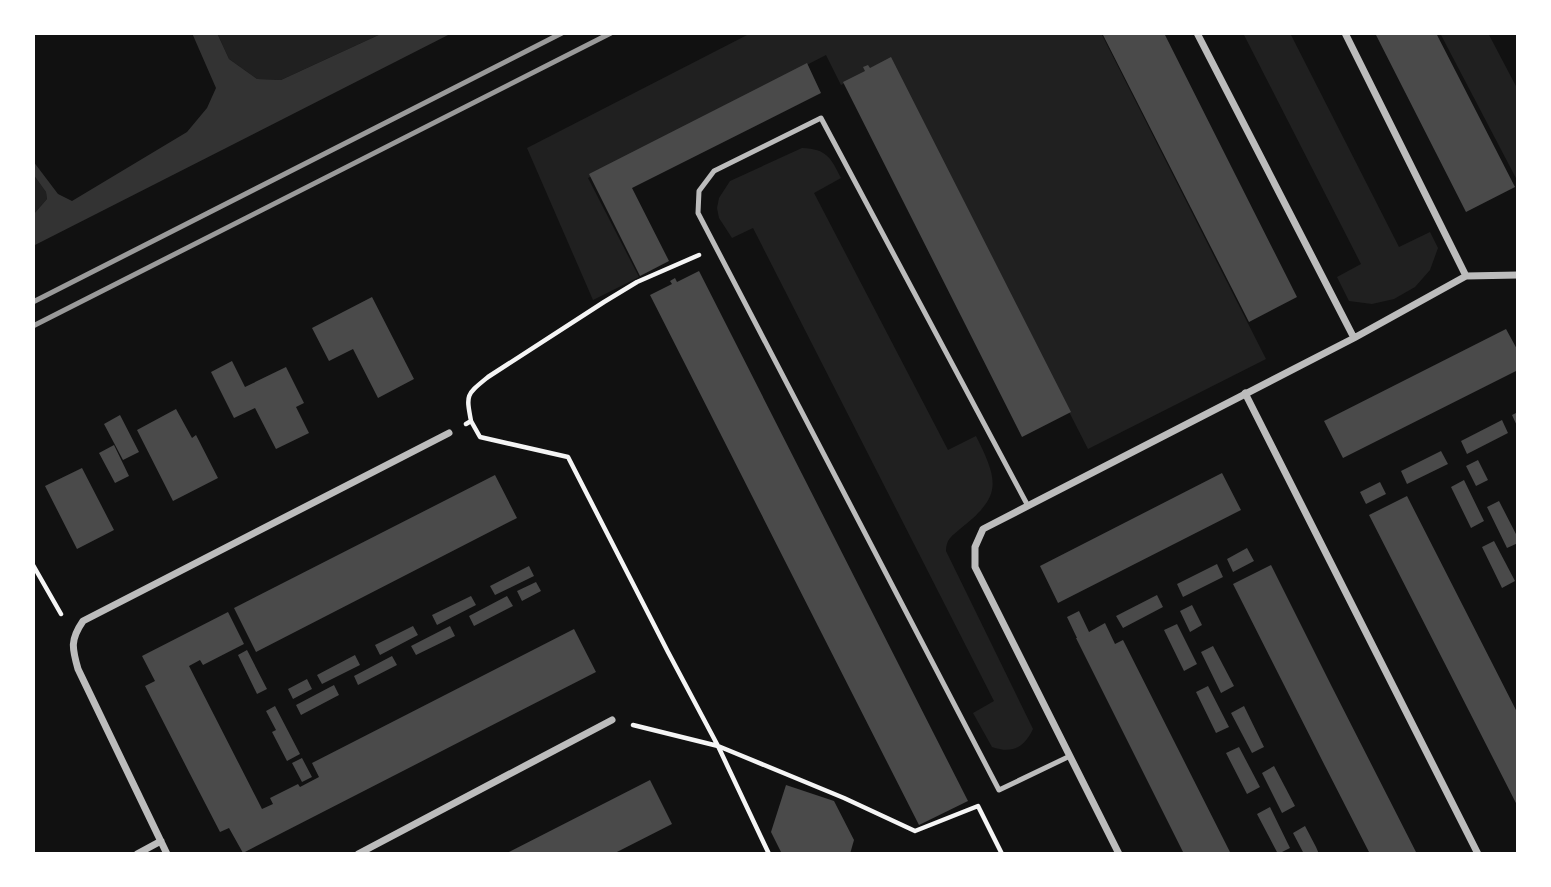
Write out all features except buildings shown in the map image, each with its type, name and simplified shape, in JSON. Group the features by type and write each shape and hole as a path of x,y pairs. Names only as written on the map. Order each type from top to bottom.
{"street":[{"path":"1197,33 1354,338"},
{"path":"1345,33 1466,276"},
{"path":"1117,853 975,567 975,547 983,529 1354,338 1466,276 1518,275"},
{"path":"1245,394 1478,854"},
{"path":"167,854 78,669 72,647 79,626 83,621 449,433"},
{"path":"358,854 612,720"},
{"path":"137,854 161,841"}],"lane":[{"path":"1028,506 821,118 714,171 699,191 698,213 999,790 1070,757"}],"path":[{"path":"716,248 637,282 604,302 488,377 470,392 467,401 471,421 480,437 568,457 718,746 769,854"},
{"path":"449,433 471,421"},
{"path":"33,565 64,618 79,626"},
{"path":"612,720 718,746 844,798 915,831 978,806 1002,854"}],"shaded area":[{"path":"192,33 217,33 229,59 257,79 281,80 383,33 452,33 33,246 33,215 47,199 46,192 33,174 33,161 58,194 72,201 187,132 207,108 216,88"},
{"path":"217,33 383,33 281,80 257,79 229,59"},
{"path":"751,33 1101,33 1266,359 1088,449 890,61 841,85 826,55 588,178 639,277 593,300 527,148"},
{"path":"1243,33 1290,33 1399,247 1430,232 1438,248 1430,270 1415,287 1394,299 1372,304 1349,301 1337,277 1361,264"},
{"path":"1440,33 1488,33 1518,90 1518,182"},
{"path":"802,148 817,150 827,156 841,178 814,193 948,450 976,436 989,465 992,477 990,497 974,517 950,538 946,551 1033,729 1026,741 1017,748 1006,750 992,747 973,713 994,701 753,228 732,238 719,218 719,198 730,181"},
{"path":"33,174 46,192 47,199 33,215"}],"railway":[{"path":"33,302 562,33"},
{"path":"33,326 611,33"}]}
